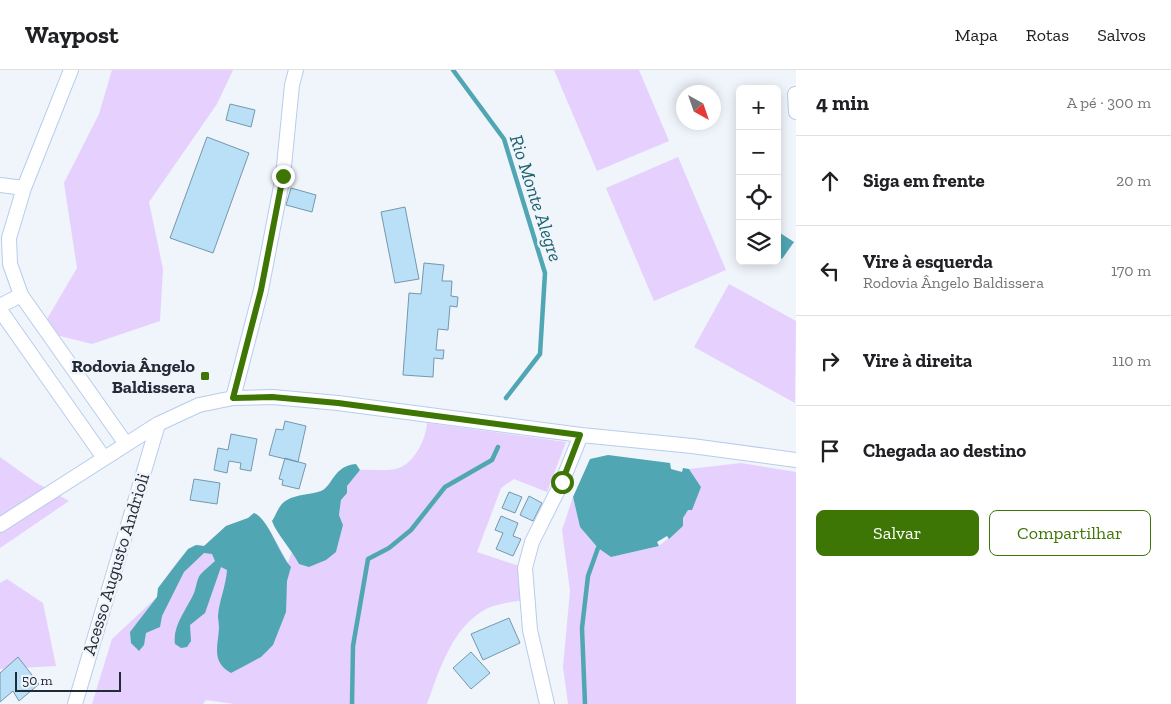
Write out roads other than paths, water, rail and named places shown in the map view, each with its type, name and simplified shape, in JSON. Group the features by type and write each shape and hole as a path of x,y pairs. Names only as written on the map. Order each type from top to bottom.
{"street":[{"path":"71,70 24,188 9,238 10,264 22,295 126,444"},
{"path":"233,398 261,290 280,195 296,70"},
{"path":"795,94 796,112"},
{"path":"0,185 24,188"},
{"path":"0,306 22,295"},
{"path":"0,310 104,458"},
{"path":"0,525 158,424 199,405 233,398 272,397 338,403 580,435 692,446 796,460"},
{"name":"Acesso Augusto Andrioli","path":"75,704 158,424"},
{"path":"547,704 530,630 525,568 532,542 562,482 580,435"}],"water":[{"path":"781,234 794,242 781,258"},
{"path":"608,455 670,463 671,469 682,472 683,468 689,469 701,487 692,510 688,510 683,518 683,526 669,539 667,536 657,542 659,546 611,557 598,548 580,527 573,497 590,459"},
{"path":"356,464 360,470 347,486 347,493 341,500 339,515 343,525 336,552 326,560 309,567 299,564 272,521 278,510 284,502 291,498 321,491 343,468"},
{"path":"254,513 259,516 269,529 291,567 287,581 286,612 273,645 261,657 231,673 221,664 217,653 218,616 227,570 221,567 205,613 190,625 191,641 187,647 181,648 175,644 178,624 194,593 199,577 215,561 212,554 204,553 184,572 162,616 160,627 146,633 144,645 139,651 131,643 130,632 157,597 158,588 188,549 196,545 204,546 226,526 248,518"}],"waterway":[{"name":"Rio Monte Alegre","path":"453,70 504,139 545,273 540,354 506,398"},
{"name":"Rio Monte Alegre","path":"352,704 353,646 368,559 389,548 411,530 445,487 492,460 498,447"},
{"path":"585,704 582,628 588,576 598,548"}],"place":[{"name":"Rodovia Ângelo Baldissera","path":"205,376"}]}
